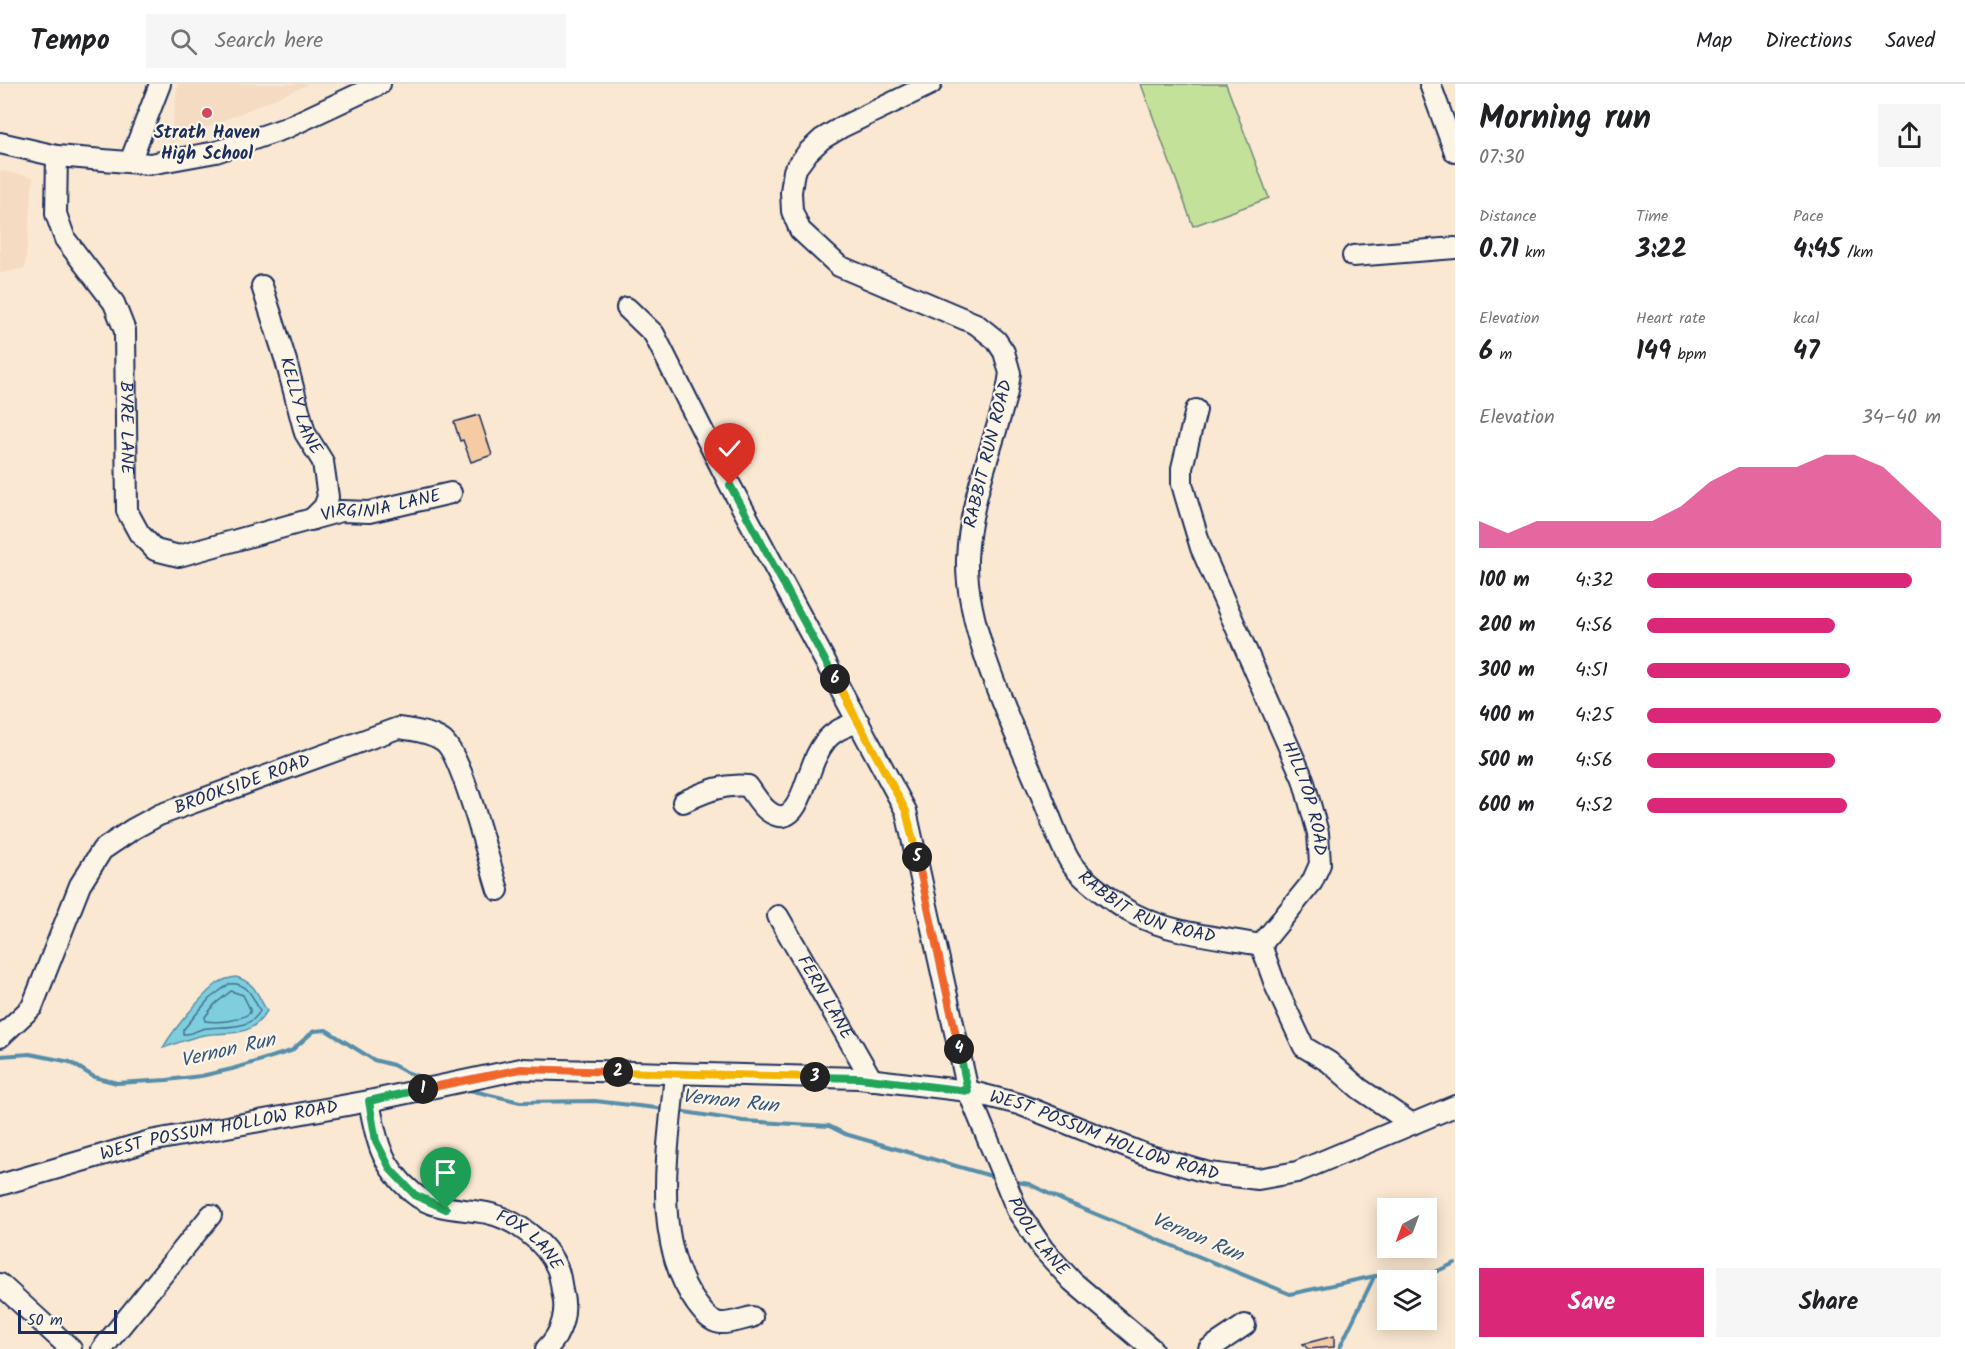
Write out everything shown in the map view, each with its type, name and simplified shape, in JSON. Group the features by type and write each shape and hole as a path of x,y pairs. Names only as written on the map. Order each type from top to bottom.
{"street":[{"path":"129,162 160,84"},
{"path":"0,143 57,156 150,164 216,152 286,128 380,84"},
{"name":"RABBIT RUN ROAD","path":"931,84 842,126 807,152 795,171 791,192 792,211 800,230 839,266 976,324 996,340 1004,352 1010,373 1007,392 972,514 967,560 970,600 999,694 1071,864 1098,889 1133,914 1173,929 1261,945"},
{"path":"1430,84 1455,152"},
{"name":"BYRE LANE","path":"57,156 56,214 65,239 114,303 124,331 127,511 139,533 155,550 179,556 311,520"},
{"path":"1353,256 1455,248"},
{"name":"KELLY LANE","path":"262,286 286,361 304,433 323,462 328,497 324,507 311,520"},
{"name":"POOL LANE","path":"627,308 654,334 730,485 906,811 968,1091 1017,1210 1043,1249 1072,1281 1152,1349"},
{"name":"HILLTOP ROAD","path":"1196,410 1182,468 1182,484 1186,498 1201,548 1302,779 1318,833 1320,864 1312,882 1261,945"},
{"name":"VIRGINIA LANE","path":"311,520 341,511 369,512 451,493"},
{"path":"683,802 720,786 735,784 748,786 766,810 773,814 790,813 801,798 810,770 824,742 834,732 859,722"},
{"name":"BROOKSIDE ROAD","path":"0,1037 32,1007 81,885 102,850 159,815 398,728 421,732 444,741 459,765 498,890"},
{"name":"FERN LANE","path":"778,916 872,1080"},
{"path":"1261,945 1276,987 1304,1047 1329,1062 1360,1089 1412,1124"},
{"name":"WEST POSSUM HOLLOW ROAD","path":"0,1185 150,1141 369,1101 521,1069 872,1080 968,1091 1019,1104 1144,1154 1209,1173 1258,1179 1297,1172 1455,1106"},
{"path":"675,1073 667,1168 667,1217 672,1247 686,1288 705,1315 722,1323 752,1317"},
{"name":"FOX LANE","path":"369,1101 376,1141 391,1170 415,1195 446,1209 488,1214 515,1223 536,1239 556,1267 566,1306 558,1333 546,1349"},
{"path":"102,1349 211,1215"},
{"path":"0,1284 71,1349"},
{"path":"1209,1349 1245,1326"}],"shaded area":[{"name":"Strath Haven High School","path":"178,84 309,84 170,143"},
{"path":"0,171 33,177 25,268 0,273"}],"green space":[{"path":"1141,84 1226,84 1269,198 1193,226"}],"water":[{"path":"236,977 252,986 267,1011 254,1026 239,1032 199,1036 163,1048 180,1023 204,995 220,982"}],"building":[{"path":"479,415 492,455 471,462 463,440 460,441 454,422"},
{"path":"1334,1336 1334,1347 1308,1349 1303,1344"}],"waterway":[{"name":"Vernon Run","path":"0,1056 30,1054 70,1062 94,1077 117,1083 167,1080 232,1069 291,1051 314,1031 326,1030 374,1060 393,1065 428,1080"},
{"name":"Vernon Run","path":"465,1089 520,1102 595,1101 665,1109"},
{"name":"Vernon Run","path":"678,1111 743,1121 829,1126 845,1134 998,1178"},
{"name":"Vernon Run","path":"1011,1181 1029,1184 1064,1201 1290,1294 1375,1276 1433,1273 1455,1263"},
{"path":"1339,1349 1374,1277"}],"place":[{"name":"Strath Haven High School","path":"207,113"}],"route":[{"path":"446,1209 415,1195 391,1170 376,1141 369,1101 521,1069 860,1078 968,1091 906,811 730,485"}]}
